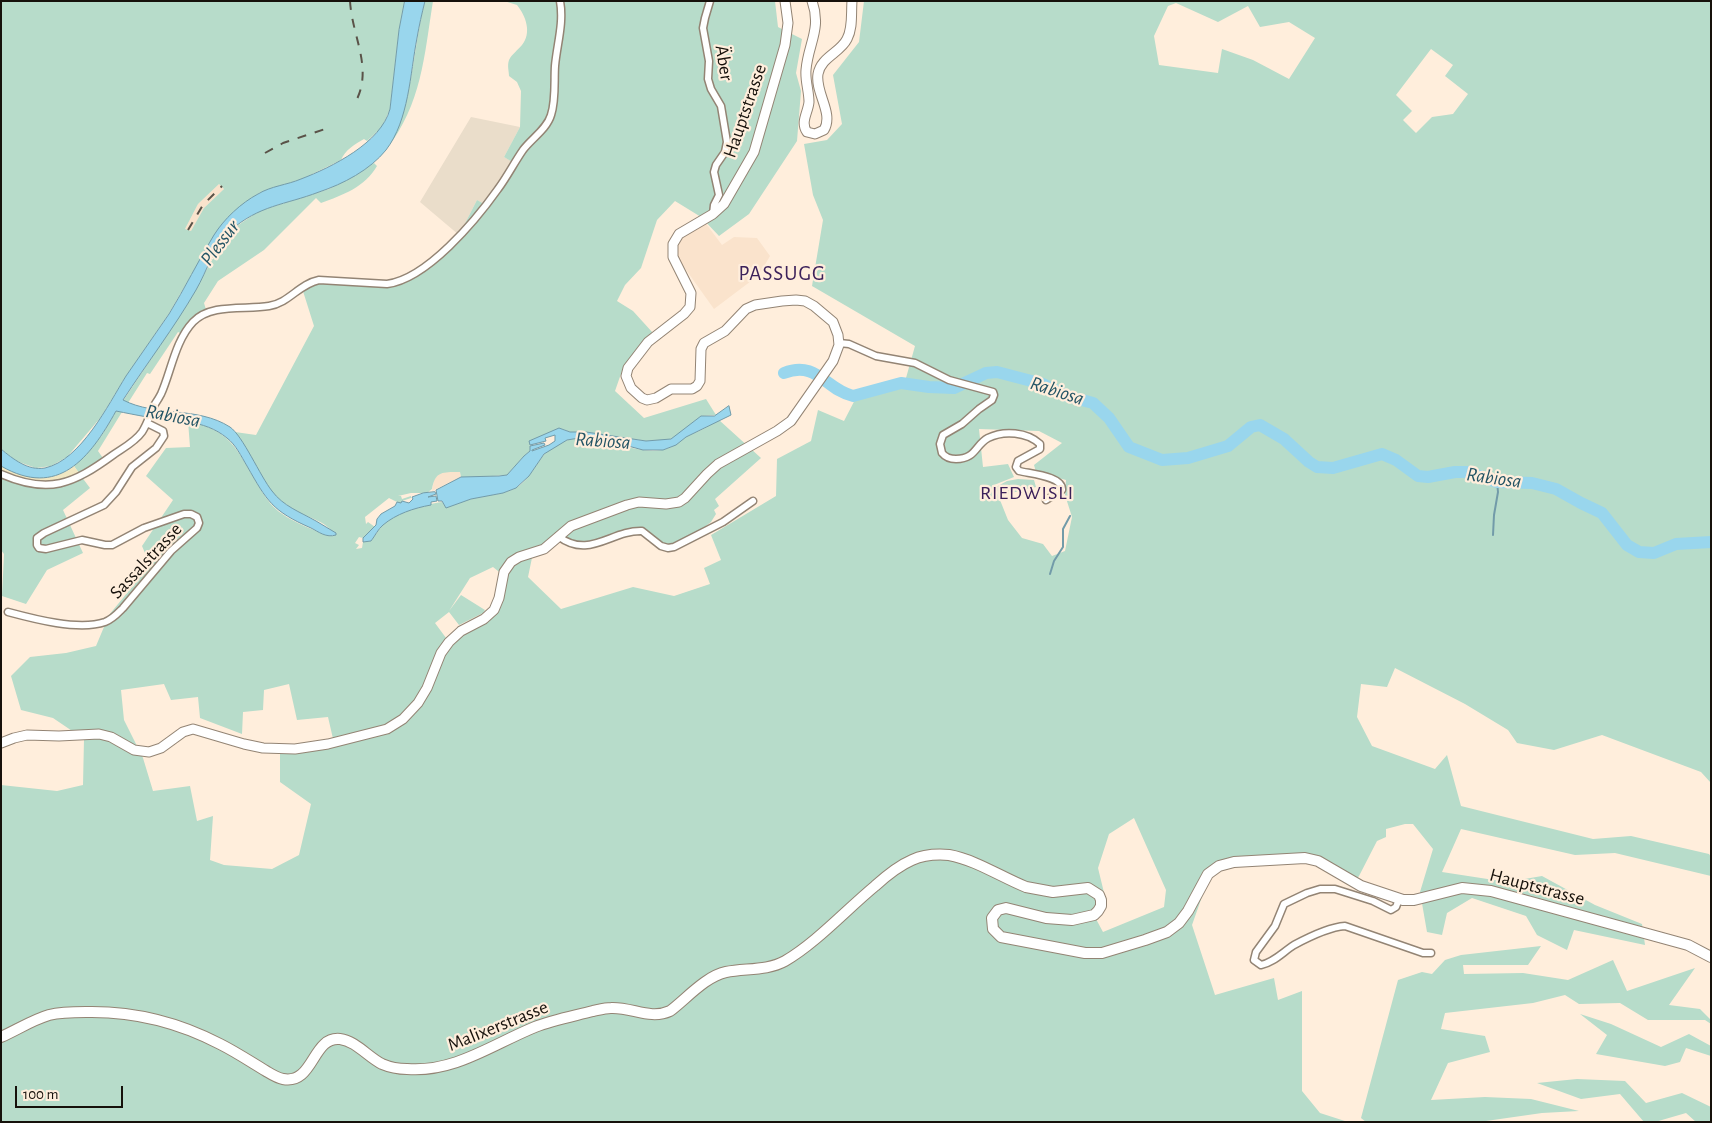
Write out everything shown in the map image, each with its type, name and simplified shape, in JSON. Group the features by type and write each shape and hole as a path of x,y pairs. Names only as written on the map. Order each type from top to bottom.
{"main road":[{"name":"Hauptstrasse","path":"912,860 933,855 947,855 967,861 1036,890 1053,892 1083,888 1094,891 1100,897 1101,906 1096,914 1086,918 1052,919 1006,908 998,910 992,918 994,932 1004,938 1085,953 1117,949 1167,932 1185,916 1208,874 1215,868 1234,862 1305,858 1318,861 1361,886 1399,899 1414,900 1462,888 1477,888 1688,946 1711,957"},
{"name":"Malixerstrasse","path":"1,1037 52,1014 120,1012 157,1020 195,1032 229,1049 280,1079 291,1080 300,1076 311,1064 321,1046 328,1041 339,1039 352,1043 381,1064 394,1068 409,1070 456,1064 537,1026 594,1011 611,1008 650,1014 664,1014 712,977 724,972 782,963 800,951 887,876 912,860"}],"street":[{"path":"1,474 35,485 54,485 74,480 89,472 133,441 141,434 148,421 184,335 198,318 214,311 278,304 308,284 324,280 388,284 414,275 440,254 493,196 523,150 550,120 553,110 555,65 562,18 560,1"},
{"name":"Äber","path":"710,1 704,18 703,28 709,61 708,79 711,89 721,106 727,140 725,152 716,165 714,172 719,195 714,205 713,214"},
{"name":"Hauptstrasse","path":"785,1 788,23 787,36 759,137 750,160 724,204 713,214 679,234 673,244 673,257 691,293 691,304 684,314 648,342 626,372 628,385 634,392 645,399 656,398 671,389 695,388 700,381 701,349 704,343 725,331 743,312 755,305 792,300 810,303 833,322 839,343"},
{"path":"812,1 816,16 816,26 806,70 809,102 804,124 807,132 815,134 824,130 827,120 819,85 819,71 825,61 842,46 849,36 852,1"},
{"path":"1,743 27,735 99,734 111,737 134,750 149,752 161,748 183,732 193,729 257,747 294,749 328,744 383,730 403,719 418,703 427,688 441,653 449,642 461,631 484,620 494,610 503,575 509,564 519,557 544,548 574,525 627,505 645,502 670,504 682,500 718,464 777,432 798,414 830,366 838,352 839,343 849,344 876,356 915,363 956,382 994,393 992,400 979,408 962,424 943,435 940,444 941,451 944,456 953,459 966,457 987,439 1007,433 1025,436 1038,442 1041,446 1039,450 1018,461 1016,467 1022,472 1060,482 1062,490 1046,500"},
{"name":"Sassalstrasse","path":"8,612 60,624 90,624 106,621 123,608 176,545 197,528 199,523 197,517 191,514 184,514 144,528 112,545 101,545 84,540 46,549 41,549 37,545 37,538 44,533 104,505 116,492 134,464 149,455 161,444 164,436 163,430 148,421"},
{"path":"558,536 570,544 588,545 640,530 661,546 672,548 724,522 753,501"},
{"path":"1399,899 1395,909 1391,910 1373,901 1332,888 1307,893 1284,904 1275,926 1256,952 1254,960 1261,965 1267,964 1299,943 1333,928 1345,926 1419,952 1431,953"}],"shaded area":[{"path":"471,117 520,127 504,157 515,163 486,205 477,200 459,235 420,202"},
{"path":"219,184 224,189 204,208 191,232 185,229 198,204"},
{"path":"704,221 722,245 734,237 757,238 770,256 759,275 714,309 674,253 677,240"},
{"path":"444,472 460,472 461,477 432,491 434,480"}],"green space":[{"path":"1,1 405,1 399,30 390,109 382,127 367,141 364,139 351,148 341,160 302,179 259,193 229,217 217,231 168,315 126,376 101,417 67,457 51,466 36,468 16,461 1,449","holes":["219,184 224,189 204,208 191,231 185,229 198,204"]},
{"path":"425,1 433,1 420,79 407,115 386,150 402,115 407,96"},
{"path":"504,1 775,1 778,27 802,39 796,73 801,91 797,141 749,214 719,236 701,217 675,201 657,220 641,268 625,285 617,301 633,311 653,333 623,368 615,391 644,418 706,399 716,415 701,416 676,437 667,440 646,441 586,432 570,432 562,429 530,441 530,451 507,475 464,478 461,477 460,472 444,473 435,479 432,489 427,493 411,493 398,496 401,496 402,499 411,496 411,498 402,501 401,504 389,498 365,517 366,524 368,522 375,527 363,538 359,537 355,543 359,545 356,549 362,548 363,542 371,541 388,521 410,509 442,502 446,507 477,497 513,489 526,480 550,448 568,440 579,438 651,451 662,450 672,447 685,437 719,420 761,458 715,499 719,506 714,510 716,514 711,522 670,548 642,531 588,545 558,536 533,553 528,577 561,609 633,587 674,596 710,584 704,568 721,560 711,535 776,496 777,459 811,441 818,410 844,421 859,392 906,378 915,346 812,286 823,220 813,195 804,144 827,140 842,124 833,75 859,42 864,1 1711,1 1711,783 1701,772 1602,735 1554,750 1517,743 1508,730 1465,704 1395,668 1387,687 1361,684 1357,717 1372,746 1435,769 1447,755 1461,806 1593,839 1631,836 1709,854 1711,857 1711,876 1615,853 1575,855 1461,829 1442,872 1507,882 1542,876 1595,905 1642,924 1645,945 1574,930 1567,950 1537,935 1526,916 1472,898 1447,913 1442,935 1427,932 1420,892 1433,849 1413,824 1386,829 1386,837 1377,841 1359,876 1351,886 1314,863 1232,863 1210,874 1192,925 1215,995 1274,978 1278,1000 1302,991 1302,1091 1320,1113 1348,1122 1,1122 1,785 57,791 83,785 84,739 53,718 21,710 11,676 30,657 66,653 96,646 109,615 150,565 142,546 173,500 146,476 166,448 190,447 188,421 213,429 230,442 266,498 278,511 304,526 325,535 334,536 328,527 296,511 273,493 261,477 235,432 256,435 314,326 302,288 312,282 387,284 409,277 458,237 477,200 486,205 514,163 504,157 520,127 521,91 517,82 509,76 508,64 510,58 522,45 527,35 525,19 517,5","holes":["1176,3 1218,22 1248,6 1260,27 1289,22 1315,38 1289,79 1253,60 1222,49 1218,73 1159,65 1154,36 1168,6","1431,49 1453,65 1445,76 1468,94 1453,114 1432,117 1416,133 1403,120 1412,111 1396,95","979,429 1039,431 1062,443 1034,465 1036,472 1066,480 1065,495 1072,517 1065,551 1052,556 1043,544 1022,538 1008,520 994,485 1014,477 1008,464 983,467","493,567 503,575 487,617 449,642 435,623 449,612 459,625 483,613 485,610 461,595 449,611 470,578","164,684 171,700 198,697 200,718 242,734 243,712 263,710 264,690 289,684 297,720 328,717 334,743 280,749 280,782 311,804 299,855 272,869 224,865 210,860 213,816 197,821 190,786 153,791 143,758 124,720 121,690","1134,818 1166,890 1164,907 1103,932 1096,919 1107,905 1098,868 1109,834"]},
{"path":"374,163 377,166 360,185 321,203 316,198 264,250 218,281 204,303 207,313 184,335 178,332 150,374 147,373 128,403 123,401 186,306 231,230 259,211 329,189"},
{"path":"116,411 122,412 98,451 105,461 81,476 74,466 102,435"},
{"path":"1,474 81,476 90,488 63,510 83,553 47,570 26,604 2,596 4,554 1,550"},
{"path":"1018,479 1034,480 1036,487 999,496 996,487 1007,481"},
{"path":"1541,946 1528,965 1463,965 1464,974 1523,973 1568,980 1613,960 1627,991 1695,968 1669,1005 1700,1009 1711,1020 1711,1024 1705,1020 1648,1020 1620,1003 1579,1004 1565,995 1533,1003 1445,1013 1441,1029 1485,1036 1490,1052 1448,1063 1431,1100 1485,1097 1531,1099 1579,1111 1542,1113 1479,1122 1366,1122 1361,1118 1398,980 1422,972 1432,974 1445,960 1461,955"},
{"path":"1580,1014 1611,1024 1661,1047 1689,1034 1711,1046 1711,1056 1686,1048 1680,1062 1665,1066 1596,1054 1607,1035"},
{"path":"1577,1079 1625,1081 1646,1103 1682,1093 1711,1107 1711,1122 1696,1122 1686,1113 1655,1122 1644,1122 1620,1094 1581,1099 1537,1083"}],"sand":[{"path":"1,466 29,476 48,477 57,475 74,466 81,476 48,485 1,474"}],"water":[{"path":"405,1 425,1 408,96 400,125 386,150 372,164 347,180 319,192 262,211 241,222 230,231 219,244 188,304 123,400 149,408 204,416 230,427 240,439 276,496 292,508 336,533 336,535 329,536 323,534 279,510 266,497 230,441 209,427 199,424 116,411 95,444 83,458 70,468 56,475 39,478 21,475 1,466 1,449 21,463 33,468 45,468 58,463 70,454 82,443 102,416 126,376 169,314 214,235 228,217 245,202 263,191 301,179 340,161 377,133 390,109 399,30"},
{"path":"729,406 731,415 686,437 676,445 663,450 643,450 617,443 579,438 567,440 544,454 529,476 516,488 503,493 471,499 446,508 442,501 438,501 436,490 461,477 507,475 530,451 530,446 544,443 545,445 532,451 549,445 555,441 555,435 545,438 546,441 530,445 529,441 559,428 570,432 586,432 646,441 671,439 701,416 714,416"},
{"path":"435,492 436,494 428,497 436,496 437,501 388,521 371,541 363,542 363,538 376,525 377,519 381,514 395,506 397,502 409,503 413,499 412,497 423,493"}],"waterway":[{"name":"Rabiosa","path":"784,373 805,370 821,377 844,393 853,396 901,383 954,388 986,373 997,372 1043,384 1067,396 1093,403 1109,418 1129,447 1162,460 1188,458 1228,446 1251,427 1260,425 1284,439 1317,467 1333,468 1382,454 1396,460 1418,476 1428,477 1455,472 1468,472 1497,482 1532,483 1556,489 1602,513 1627,545 1639,552 1654,553 1676,544 1711,542"},
{"path":"1493,535 1498,492 1497,482"},
{"path":"1050,574 1054,561 1063,547 1063,529 1070,516"}],"railway":[{"path":"350,1 363,78 355,103"},
{"path":"265,153 283,143 328,128"},
{"path":"188,230 203,205 222,186"}],"district":[{"name":"PASSUGG","path":"782,274"},
{"name":"RIEDWISLI","path":"1027,493"}],"water label":[{"name":"Plessur","path":"220,243"}]}
